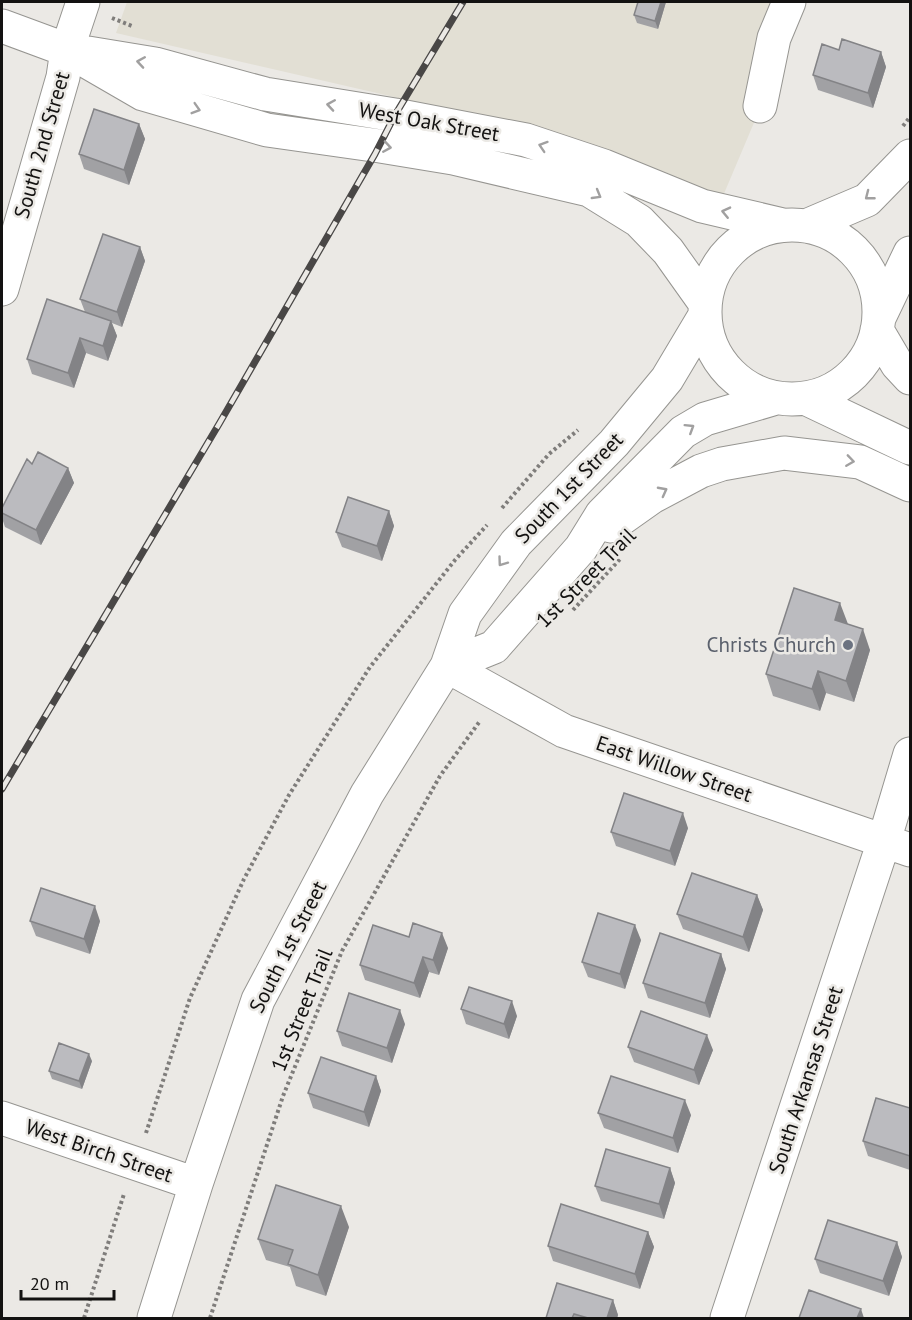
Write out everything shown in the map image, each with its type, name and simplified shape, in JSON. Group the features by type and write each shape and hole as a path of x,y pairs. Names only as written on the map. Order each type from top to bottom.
{"street":[{"name":"South 2nd Street","path":"2,289 63,77 67,50 83,2"},
{"path":"760,106 774,38 789,2"},
{"name":"West Oak Street","path":"2,26 67,50 143,94 267,130 453,158 589,190 639,221 668,251 704,310"},
{"name":"West Oak Street","path":"67,50 155,64 265,94 395,115 526,140 604,166 702,206 795,226"},
{"path":"910,156 867,200 795,226 760,231 739,242 722,259 710,280 704,310 709,340 719,361 735,378 754,391 791,398 910,448"},
{"path":"795,226 830,234 851,248 867,268 877,292 878,324 897,364 910,378"},
{"path":"791,398 830,390 852,375 868,354 878,324 910,263"},
{"name":"South 1st Street","path":"154,1318 258,1000 367,794 447,666 465,614 516,543 614,443 667,379 704,310"},
{"name":"South 1st Street","path":"447,666 494,647 581,548 602,514 683,432 705,419 791,398"},
{"name":"South 1st Street","path":"581,548 652,497 701,471 722,464 784,453 860,462 910,485"},
{"name":"East Willow Street","path":"447,666 564,731 897,845"},
{"name":"South Arkansas Street","path":"727,1318 897,845 910,754"},
{"name":"West Birch Street","path":"2,1118 196,1184"}],"path":[{"path":"147,1130 190,998 244,879 313,756 370,667 455,560 549,454 585,424"},
{"name":"1st Street Trail","path":"572,611 628,552"},
{"name":"1st Street Trail","path":"210,1318 283,1096 342,951 440,776 470,735"},
{"path":"84,1318 121,1204"}],"shaded area":[{"path":"127,2 805,2 723,196 494,120 116,33"}],"building":[{"path":"638,2 661,2 655,21 634,15"},
{"path":"842,39 881,52 868,93 813,75 822,44 839,50"},
{"path":"94,109 139,124 124,170 79,154"},
{"path":"103,234 140,247 117,312 80,299"},
{"path":"47,299 111,321 103,346 80,338 68,373 27,359"},
{"path":"38,452 68,468 36,530 2,513 2,508 27,459 32,464"},
{"path":"348,497 389,511 377,546 336,532"},
{"path":"794,588 840,603 835,620 863,629 846,681 818,671 812,689 766,674"},
{"path":"624,793 683,813 670,851 611,832"},
{"path":"692,873 757,895 743,937 677,914"},
{"path":"41,888 95,906 84,939 30,921"},
{"path":"598,913 635,925 620,974 582,962"},
{"path":"413,923 442,933 433,960 423,957 414,983 360,965 373,925 409,937"},
{"path":"660,933 721,954 705,1003 643,983"},
{"path":"469,987 512,1001 504,1024 461,1009"},
{"path":"349,993 400,1010 387,1048 337,1031"},
{"path":"641,1011 707,1035 694,1070 628,1047"},
{"path":"59,1043 89,1054 79,1081 49,1071"},
{"path":"321,1057 376,1076 364,1112 308,1093"},
{"path":"611,1076 685,1100 673,1138 598,1113"},
{"path":"876,1098 910,1108 910,1156 863,1141"},
{"path":"606,1149 670,1168 659,1204 595,1186"},
{"path":"276,1185 341,1206 318,1275 288,1264 293,1250 258,1239"},
{"path":"561,1204 648,1232 635,1274 548,1246"},
{"path":"828,1220 897,1242 883,1281 815,1259"},
{"path":"557,1283 613,1300 607,1318 588,1318 574,1314 572,1318 546,1318"},
{"path":"809,1290 861,1309 857,1318 799,1318"}],"railway":[{"path":"2,789 219,424 375,154 395,115 463,2"}],"place":[{"name":"Christs Church","path":"848,645"}]}
